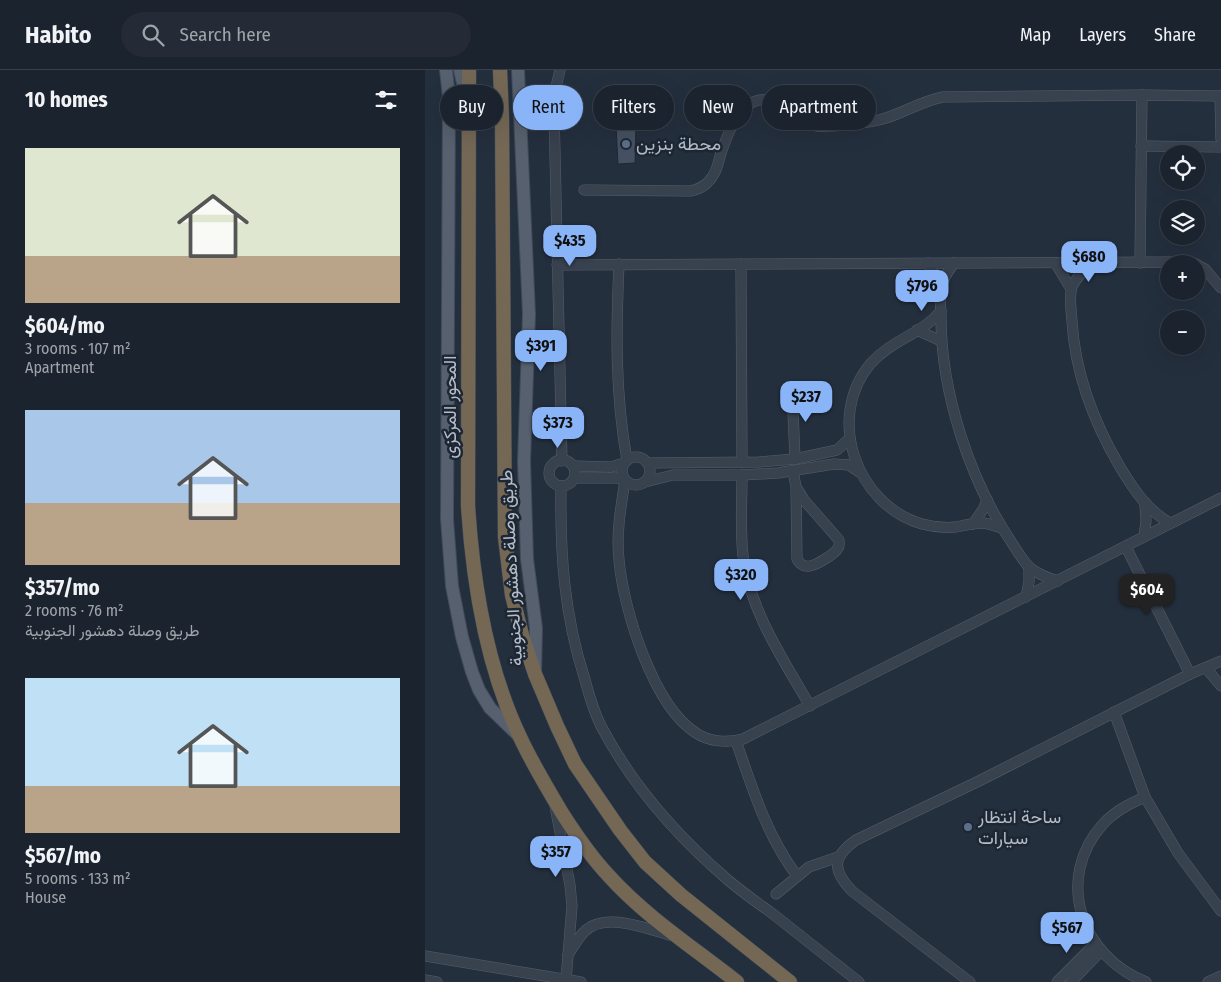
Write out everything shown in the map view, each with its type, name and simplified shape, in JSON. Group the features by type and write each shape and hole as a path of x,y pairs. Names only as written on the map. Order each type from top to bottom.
{"highway":[{"name":"المحور المركزى","path":"469,70 469,85"},
{"path":"500,70 503,118 505,537 512,595 522,636 535,674 575,764 620,830 645,862 681,895 790,982"},
{"name":"المحور المركزى","path":"470,130 468,506 470,535 483,623 499,681 519,736"},
{"path":"519,736 554,800 580,840 609,876 643,909 737,982"}],"main road":[{"path":"446,70 449,97 447,519 449,564 457,612 475,681 490,708 519,736"},
{"path":"460,70 463,85"},
{"name":"طريق وصلة دهشور الجنوبية","path":"518,70 529,314 525,480 527,559 537,628 535,674"}],"street":[{"path":"560,70 555,91 554,110 562,461"},
{"path":"1140,263 1142,95"},
{"path":"584,190 690,192 699,189 714,176 726,141 744,108 762,100 772,100 782,104 797,118 807,124 818,126 857,124 885,118 920,103 943,97 1221,96 1221,139"},
{"path":"1141,146 1221,147"},
{"path":"928,263 941,288"},
{"path":"954,263 946,275 941,288 941,341 953,406 968,454 987,499 1002,528 1029,567 1058,581"},
{"path":"557,266 619,264 1160,263"},
{"path":"619,264 617,380 626,461 621,471 625,480 617,535 623,595 639,645 669,704 684,723 695,733 709,739 736,741 810,706 1221,498"},
{"path":"741,264 742,462"},
{"path":"1056,264 1071,289 1073,345 1089,406 1114,457 1145,504 1170,524"},
{"path":"1071,289 1080,275 1092,264"},
{"path":"1205,269 1221,288"},
{"path":"941,311 926,326 889,347 864,373 853,396 851,410 850,438 854,456 861,473 871,489 880,500 895,512 933,526 983,524 1002,528"},
{"path":"917,330 941,341"},
{"path":"792,388 795,459"},
{"path":"647,463 742,462 795,459 837,450 847,443 850,438"},
{"path":"573,466 611,467 631,458 640,458 647,463 650,471 645,482"},
{"path":"562,461 568,462 573,466 574,478 568,485 561,486 555,484 550,475 553,465 562,461"},
{"path":"574,478 617,478 625,480 632,485 637,485 673,475 742,475 793,471 842,463 861,473"},
{"path":"793,471 796,487 797,559 801,564 808,567 837,550 839,540 804,500 796,487"},
{"path":"742,475 742,548 750,589 759,613 810,706"},
{"path":"561,486 561,558 570,624 588,690 601,725 613,746 656,807 708,863 749,898 859,982"},
{"path":"973,524 985,508 987,499"},
{"path":"1144,537 1145,504"},
{"path":"1126,547 1191,674"},
{"path":"1026,597 1029,567"},
{"path":"970,982 852,891 839,873 837,865 839,857 856,840 970,786 1114,712 1221,661"},
{"path":"1206,668 1221,686"},
{"path":"1114,712 1145,797 1178,854 1221,912"},
{"path":"736,741 767,827 775,844 797,876"},
{"path":"1145,797 1128,804 1113,815 1094,836 1084,858 1079,882 1079,898 1084,921 1098,947 1122,970 1146,982"},
{"path":"554,800 572,906 566,980"},
{"path":"776,894 809,867 839,857"},
{"path":"567,956 583,932 594,925 607,921 622,922 681,938"},
{"path":"1057,982 1098,947"},
{"path":"1071,982 1098,947"},
{"path":"425,956 581,982"},
{"path":"1208,982 1221,976"}],"building":[{"name":"محطة بنزين","path":"616,130 636,130 635,163 618,164"}],"place":[{"name":"محطة بنزين","path":"626,144"},
{"name":"ساحة انتظار سيارات","path":"968,827"}]}
